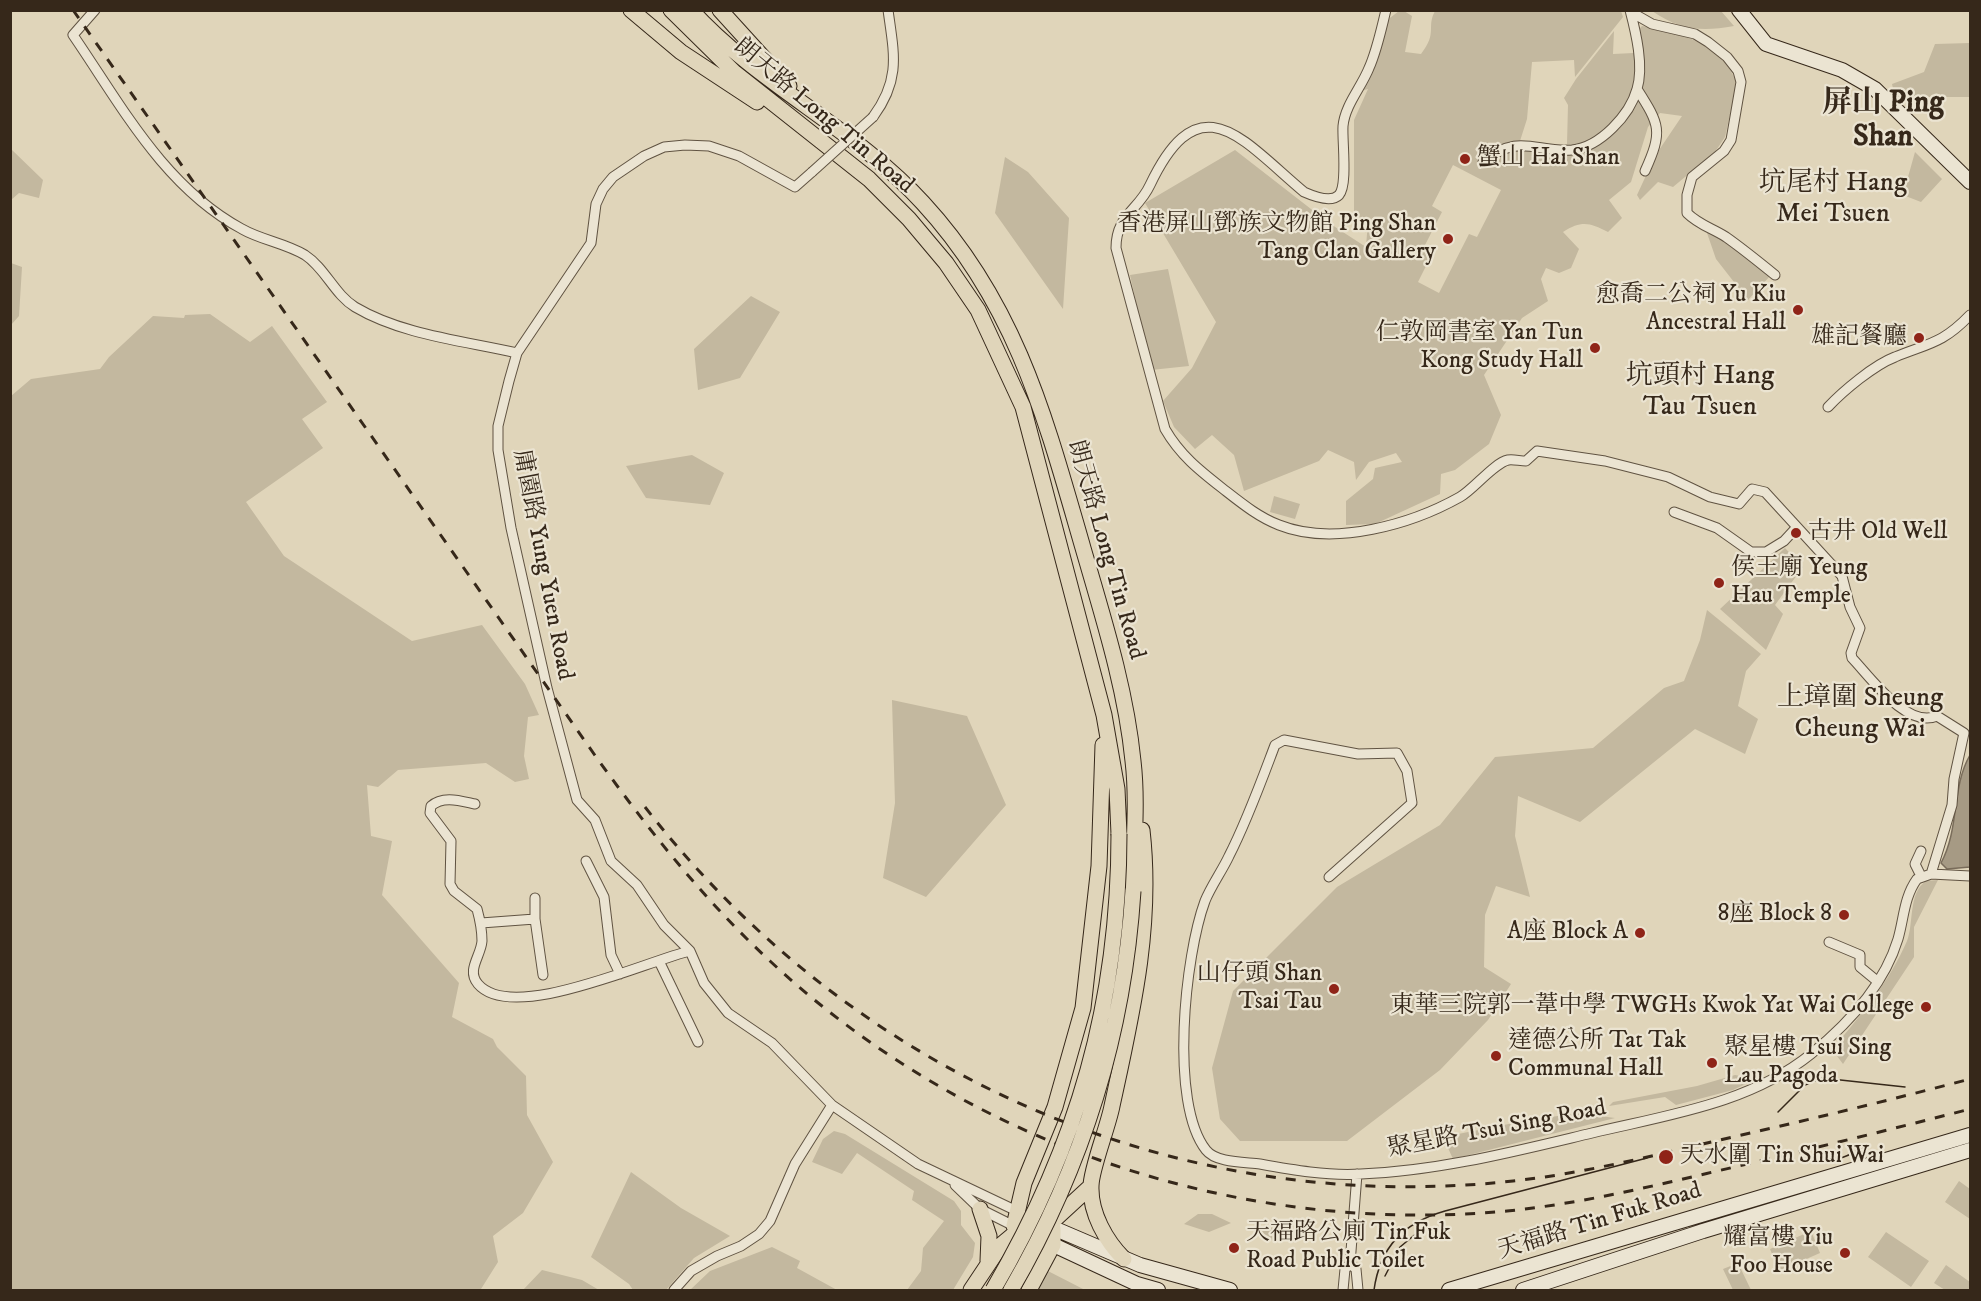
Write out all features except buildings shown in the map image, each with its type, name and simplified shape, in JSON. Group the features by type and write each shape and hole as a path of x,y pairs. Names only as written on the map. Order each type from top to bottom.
{"main road":[{"path":"631,10 727,84 799,125"},
{"name":"朗天路 Long Tin Road","path":"671,10 719,60 869,179 909,219 946,263 978,309 1023,407 1104,716 1117,789 1119,834 1115,938 1098,1037 1074,1120 1034,1227"},
{"name":"朗天路 Long Tin Road","path":"691,10 737,54 882,165 925,204 960,249 1000,309 1044,413 1097,598 1119,685 1134,762 1133,891 1122,994 1107,1064 1080,1147 1034,1227"},
{"path":"720,10 812,112"},
{"path":"1738,10 1766,44 1842,70 1870,85 1971,182"},
{"path":"1104,716 1099,866 1083,1008 1055,1107 1024,1183 1016,1210 1053,1245 1158,1290"},
{"path":"1124,1259 1105,1237 1091,1186 1133,1016 1145,914 1146,862 1134,762"},
{"name":"天福路 Tin Fuk Road","path":"1449,1290 1971,1135"},
{"name":"天福路 Tin Fuk Road","path":"1523,1290 1712,1228 1971,1150"},
{"path":"971,1290 1006,1238 1034,1227 1091,1186"},
{"path":"980,1209 989,1236 987,1264"},
{"path":"1034,1227 1053,1245"},
{"path":"1034,1227 1157,1271 1230,1290"},
{"path":"993,1290 1034,1227"},
{"path":"1011,1290 1034,1227"},
{"path":"1029,1290 1053,1245"}],"street":[{"path":"95,10 73,35 157,157 182,187 243,230 305,256 344,298 363,311 427,333 518,352"},
{"name":"庸園路 Yung Yuen Road","path":"888,10 895,65 892,83 884,102 873,117 795,187 739,156 708,146 664,147 644,156 613,177 603,189 596,204 591,243 518,352 498,426 498,450 511,528 547,688 577,800 595,820 611,861 636,885 664,926 690,951 704,983 728,1013 772,1043 832,1105 882,1142 954,1183"},
{"path":"1386,10 1369,70 1347,110 1343,124 1343,185 1338,196 1314,197 1304,192 1236,134 1212,126 1201,126 1179,140 1157,168 1146,193 1122,220 1116,237 1116,248 1165,429 1172,442 1184,458 1265,518 1301,531 1324,532 1389,527 1423,515 1462,496 1505,461 1526,461 1537,451 1605,461 1668,477 1710,497 1739,504 1752,489 1765,492 1842,576 1850,607 1860,628 1851,658 1908,715 1927,720 1937,716 1964,733 1954,779 1952,805 1931,874"},
{"path":"1483,162 1519,145 1570,150 1605,135 1621,117 1637,89 1639,64 1631,11"},
{"path":"1631,11 1652,24 1695,34 1727,57 1737,71 1741,82 1731,140 1724,152 1692,177 1687,195 1687,213 1699,225 1727,238 1775,275"},
{"path":"1637,89 1656,118 1656,146 1645,171"},
{"path":"1828,407 1848,389 1893,357 1939,342 1971,315"},
{"path":"1674,512 1717,528 1751,552 1766,552 1784,541 1796,528"},
{"name":"聚星路 Tsui Sing Road","path":"1329,877 1412,803 1407,771 1397,753 1358,754 1284,740 1275,745 1231,853 1205,902 1186,996 1185,1088 1198,1134 1205,1149 1212,1154 1305,1172 1357,1174 1443,1165 1727,1100 1767,1082 1809,1055 1862,1006 1898,941 1904,908 1914,884 1921,876"},
{"path":"475,804 457,800 440,800 431,806 430,813 451,841 450,884 454,891 477,909 481,923 482,942 475,962 474,975 478,984 491,994 511,999 542,997 690,951"},
{"path":"1921,851 1915,864 1921,876 1931,874 1971,876"},
{"path":"586,861 604,897 611,955 620,974"},
{"path":"535,898 535,919 543,975"},
{"path":"481,923 535,919"},
{"path":"1828,942 1860,955 1860,967 1876,981"},
{"path":"659,961 698,1042"},
{"path":"674,1290 691,1271 741,1246 759,1234 770,1221 795,1164 832,1105"},
{"path":"1343,1290 1345,1269 1350,1264 1357,1174"},
{"path":"954,1183 1016,1210 1034,1227"},
{"path":"954,1183 980,1209 1034,1227"},
{"path":"1350,1264 1356,1269 1358,1290"}],"shaded area":[{"path":"1399,11 1412,16 1405,52 1421,54 1431,35 1431,22 1435,11 1621,11 1623,17 1575,77 1574,60 1532,62 1527,119 1520,141 1551,147 1567,144 1568,105 1564,98 1614,31 1613,54 1634,53 1633,35 1642,26 1685,36 1710,49 1721,58 1737,83 1725,137 1715,152 1673,187 1658,182 1640,200 1637,195 1655,156 1682,116 1660,113 1648,127 1631,182 1609,200 1622,218 1608,232 1581,224 1563,232 1579,249 1571,268 1559,273 1546,268 1541,279 1548,301 1522,318 1484,375 1501,415 1489,444 1455,470 1441,474 1440,494 1375,524 1346,525 1346,501 1373,479 1375,468 1402,462 1396,453 1369,462 1356,480 1354,462 1328,450 1319,461 1244,491 1234,455 1212,435 1195,449 1174,427 1163,401 1192,368 1216,322 1145,203 1235,150 1329,223 1366,247 1368,221 1354,215 1354,120 1368,89 1357,92 1382,24","holes":["1453,165 1501,190 1477,237 1469,234 1439,293 1418,282 1434,250 1425,245 1442,212 1432,206"]},
{"path":"1652,11 1721,11 1734,26 1711,29 1691,28 1672,22"},
{"path":"1970,43 1970,97 1895,97 1892,84 1924,72 1935,44"},
{"path":"10,148 43,180 39,198 19,193 11,200"},
{"path":"1915,152 1942,179 1921,202 1903,195"},
{"path":"1005,157 1028,172 1069,218 1063,309 995,213"},
{"path":"1709,231 1771,275 1748,300 1716,259 1707,233"},
{"path":"11,263 22,267 19,316 11,325"},
{"path":"1168,269 1189,366 1151,370 1130,275"},
{"path":"751,296 780,312 740,378 698,390 694,349"},
{"path":"210,314 250,342 272,326 327,402 302,419 323,448 246,502 284,556 412,641 482,625 525,684 539,715 528,717 524,756 529,779 515,782 486,763 398,770 378,787 367,785 371,836 392,841 382,895 459,983 452,1017 493,1039 497,1047 526,1076 527,1115 553,1162 523,1213 493,1236 498,1262 482,1290 11,1290 11,396 31,379 100,369 109,357 153,316 184,318 185,315"},
{"path":"692,455 724,473 710,505 646,498 626,466"},
{"path":"1274,496 1300,504 1295,519 1270,512"},
{"path":"1785,548 1803,567 1775,605 1783,614 1766,650 1720,609"},
{"path":"1707,610 1761,654 1746,671 1738,706 1758,719 1745,754 1695,729 1580,822 1518,796 1515,836 1530,897 1496,886 1485,915 1484,967 1511,984 1488,1020 1440,1070 1347,1141 1240,1141 1220,1119 1212,1068 1233,991 1337,887 1440,825 1495,757 1593,748 1664,688 1684,681 1700,640"},
{"path":"892,700 967,716 1006,805 926,897 883,878 895,803"},
{"path":"1970,755 1970,867 1947,869 1941,863 1951,836 1960,781"},
{"path":"1938,880 1914,927 1914,957 1843,1064 1837,1056 1836,1045 1875,996 1900,956 1909,934 1914,901 1920,886 1926,881"},
{"path":"1735,1075 1756,1079 1733,1090 1676,1105 1665,1097 1609,1106 1613,1102 1697,1086"},
{"path":"1578,1113 1615,1118 1453,1159 1443,1137 1524,1121"},
{"path":"834,1131 845,1134 954,1201 961,1211 961,1225 975,1243 973,1257 953,1290 907,1290 921,1271 923,1248 944,1221 912,1200 914,1191 857,1153 842,1174 812,1162 823,1139"},
{"path":"631,1172 681,1208 730,1236 694,1258 666,1290 633,1290 629,1284 591,1257"},
{"path":"1959,1181 1970,1189 1970,1219 1945,1202"},
{"path":"1198,1214 1212,1214 1231,1223 1209,1232 1184,1224"},
{"path":"1252,1227 1270,1227 1280,1231 1283,1239 1273,1241"},
{"path":"1811,1231 1820,1253 1779,1271 1770,1249"},
{"path":"1886,1232 1929,1261 1911,1287 1868,1257"},
{"path":"772,1247 800,1261 797,1268 837,1290 690,1290 710,1271"},
{"path":"1738,1263 1751,1290 1733,1290 1723,1269"},
{"path":"1946,1265 1970,1282 1970,1290 1945,1290 1934,1283"},
{"path":"542,1270 582,1280 599,1290 523,1290"},
{"path":"1046,1270 1085,1290 1034,1290"}],"tram line":[{"path":"1778,1112 1805,1085 1822,1078 1905,1087"},
{"path":"1817,1156 1831,1159 1843,1157 1866,1145"},
{"path":"1374,1290 1377,1275 1388,1249 1396,1239 1417,1222 1445,1211 1647,1158"},
{"path":"1385,1276 1400,1247 1423,1228"}],"railway":[{"path":"73,10 594,754 655,836 699,888 770,961 847,1026 931,1081 1019,1128 1112,1164 1208,1191 1306,1208 1406,1215 1507,1211 1585,1200 1636,1190 1970,1109"},
{"path":"645,807 728,901 821,983 922,1052 1030,1108 1145,1149 1264,1176 1387,1187 1538,1178 1659,1154 1970,1079"}],"place":[{"name":"蟹山 Hai Shan","path":"1465,159"},
{"name":"香港屏山鄧族文物館 Ping Shan Tang Clan Gallery","path":"1448,239"},
{"name":"愈喬二公祠 Yu Kiu Ancestral Hall","path":"1798,310"},
{"name":"雄記餐廳","path":"1919,338"},
{"name":"仁敦岡書室 Yan Tun Kong Study Hall","path":"1595,348"},
{"name":"古井 Old Well","path":"1796,533"},
{"name":"侯王廟 Yeung Hau Temple","path":"1719,583"},
{"name":"8座 Block 8","path":"1844,915"},
{"name":"A座 Block A","path":"1640,933"},
{"name":"山仔頭 Shan Tsai Tau","path":"1334,989"},
{"name":"東華三院郭一葦中學 TWGHs Kwok Yat Wai College","path":"1926,1007"},
{"name":"達德公所 Tat Tak Communal Hall","path":"1496,1056"},
{"name":"聚星樓 Tsui Sing Lau Pagoda","path":"1712,1063"},
{"name":"天水圍 Tin Shui Wai","path":"1666,1157"},
{"name":"天福路公廁 Tin Fuk Road Public Toilet","path":"1234,1248"},
{"name":"耀富樓 Yiu Foo House","path":"1845,1253"}],"district":[{"name":"屏山 Ping Shan","path":"1883,122"},
{"name":"坑尾村 Hang Mei Tsuen","path":"1833,200"},
{"name":"坑頭村 Hang Tau Tsuen","path":"1700,392"},
{"name":"上璋圍 Sheung Cheung Wai","path":"1860,714"}]}
